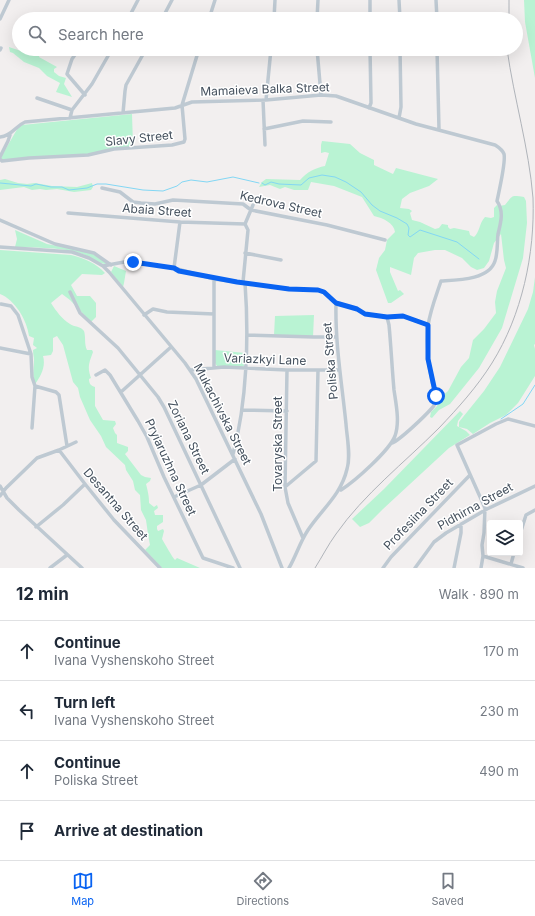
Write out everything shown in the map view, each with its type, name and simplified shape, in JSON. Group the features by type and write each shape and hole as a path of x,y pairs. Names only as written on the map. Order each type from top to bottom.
{"street":[{"path":"0,19 9,0"},
{"path":"132,12 138,0"},
{"path":"166,12 172,0"},
{"path":"211,12 214,0"},
{"path":"274,12 275,0"},
{"path":"317,12 318,0"},
{"path":"370,0 370,12"},
{"path":"399,0 400,12"},
{"path":"436,0 437,12"},
{"path":"74,56 66,74 85,94"},
{"path":"70,118 72,110 92,84 108,56"},
{"path":"123,113 126,85 142,56"},
{"name":"Slavy Street","path":"10,134 0,158 2,161 88,155 114,149 182,143 186,139 182,105 197,56"},
{"path":"265,146 265,100 270,56"},
{"path":"318,56 321,95"},
{"path":"369,108 371,103 370,56"},
{"path":"399,118 401,107 400,56"},
{"path":"437,56 439,129"},
{"name":"Mamaieva Balka Street","path":"0,137 10,134 19,125 25,122 175,108 192,102 218,100 265,100 321,95 336,96 399,118 494,145 501,149 504,155 504,165 497,201 501,207 501,221 495,261 489,270 482,276 440,281 428,325"},
{"path":"37,98 72,110"},
{"path":"264,129 303,121 331,122"},
{"name":"Kedrova Street","path":"102,188 120,192 133,202 141,203 155,204 174,200 243,204 251,210 327,225 385,240"},
{"path":"233,454 242,410 247,335 244,282 248,230 245,224 253,205"},
{"name":"Abaia Street","path":"68,213 180,222 245,224"},
{"path":"0,220 54,244 94,252 111,265"},
{"path":"174,268 180,222"},
{"name":"Mukachivska Street","path":"0,248 72,252 103,266 109,272 190,370 233,454 267,526 282,567"},
{"path":"246,253 281,260"},
{"path":"103,266 133,262 174,268 179,271 214,278 276,287 318,290 324,292 336,303 357,309 365,314 387,317 403,316 428,325 428,359 436,403 349,485 340,490"},
{"path":"214,278 214,367"},
{"name":"Zoriana Street","path":"70,292 80,313 118,348 164,407 240,568"},
{"name":"Poliska Street","path":"289,568 296,557 303,538 340,490 345,477 348,461 343,397 339,370 336,303"},
{"path":"1,304 11,306 18,315 31,354 32,378 35,386 32,428"},
{"path":"144,315 153,309 167,312 214,314"},
{"path":"387,317 396,407 396,429 392,443"},
{"path":"247,335 337,337"},
{"path":"121,392 171,347"},
{"path":"0,348 31,354"},
{"name":"Variazkyi Lane","path":"190,370 214,367 287,370 339,370"},
{"name":"Tovaryska Street","path":"287,370 286,487 288,503 303,538"},
{"path":"286,487 316,461 318,370"},
{"name":"Pryiaruzhna Street","path":"96,375 102,371 106,371 121,392 147,438 203,558 233,568"},
{"path":"35,386 56,392 59,395 67,446"},
{"path":"242,410 287,411"},
{"path":"481,568 485,511 457,445 508,419 535,426"},
{"path":"0,496 37,458 76,442"},
{"path":"227,442 236,442"},
{"name":"Desantna Street","path":"59,450 114,520 160,568"},
{"path":"174,497 201,485 235,459"},
{"name":"Profesiina Street","path":"384,568 391,556 470,475"},
{"path":"36,527 63,505 85,484"},
{"path":"0,486 7,498 36,527 82,568"},
{"name":"Pidhirna Street","path":"415,568 438,538 485,511 535,486"},
{"path":"523,524 526,515 535,510"},
{"path":"454,568 461,533 461,524"},
{"path":"50,568 67,555"},
{"path":"483,556 523,568"},
{"path":"511,564 513,556"}],"green space":[{"path":"524,0 535,0 535,78 525,22"},
{"path":"9,47 12,48 12,53 10,52"},
{"path":"17,56 39,56 57,67 54,69 54,72 59,76 66,78 64,84 72,97 56,92 60,83 47,76 39,68 24,62"},
{"path":"132,114 133,145 129,147 88,154 2,160 1,157 19,126"},
{"path":"322,141 350,144 360,153 374,160 374,165 393,174 396,168 438,179 429,186 410,193 402,199 400,208 409,209 412,211 410,213 412,220 435,229 439,228 442,224 448,225 450,229 454,228 469,231 470,235 474,237 485,217 494,217 494,208 497,205 505,205 513,196 524,197 526,201 527,223 523,258 502,328 479,368 450,404 439,410 432,418 430,417 431,412 437,406 440,398 448,391 461,367 469,358 473,340 484,329 496,313 495,302 497,291 506,268 501,234 494,243 489,261 484,268 477,270 471,267 462,258 445,250 418,253 414,258 411,275 390,267 390,272 398,291 400,290 404,294 391,303 388,303 376,270 379,258 385,250 387,240 395,232 393,226 388,221 374,216 362,197 334,186 311,182 308,190 294,190 285,187 280,189 270,185 259,187 266,179 300,180 311,171 325,166 329,153 321,153"},
{"path":"5,179 18,183 35,183 52,186 77,187 92,183 93,187 91,190 74,192 57,189 32,190 24,187 0,190 0,180"},
{"path":"15,230 47,244 90,252 108,264 101,263 85,255 67,250 15,247 17,239"},
{"path":"0,250 71,255 90,261 105,273 102,275 82,274 71,285 77,296 90,296 96,303 96,317 91,322 70,300 62,294 51,303 64,320 84,331 87,350 92,350 93,352 89,365 91,378 89,379 89,382 95,387 95,406 103,420 115,421 116,424 113,428 117,435 117,443 128,447 128,451 125,454 141,475 151,478 146,484 149,503 154,507 157,505 158,508 154,511 155,515 163,515 163,522 157,526 158,531 163,529 164,531 162,539 175,560 177,558 200,568 162,568 145,550 150,545 146,520 141,510 140,495 135,490 133,481 126,470 125,465 106,447 101,436 90,420 80,397 78,388 73,382 63,345 57,336 53,338 53,351 51,355 43,356 44,363 42,371 35,384 33,375 33,350 37,348 33,345 34,338 29,336 26,324 19,311 11,301 0,294"},
{"path":"114,266 126,271 123,287 111,272"},
{"path":"535,277 535,376 518,403 506,415 473,434 467,429 459,427 459,422 484,391 500,367 528,309 533,292"},
{"path":"314,315 313,337 274,335 275,316"},
{"path":"215,350 245,353 244,366 217,366 215,363"},
{"path":"460,411 463,414 458,421 457,426 470,435 449,448 369,523 360,527 352,519 384,489"}],"waterway":[{"path":"262,183 265,185 271,182 301,185 309,178 322,175 335,177 361,192 372,205 380,211 407,224 409,228 408,235 410,237 420,230 457,242 479,259"},
{"path":"0,183 31,186 36,184 51,187 62,187 69,190 87,188 97,184 106,184 143,190 163,191 177,186 182,182 191,180 207,182 233,177 259,183"},
{"path":"501,419 523,404 535,385"}],"railway":[{"path":"509,0 509,12"},
{"path":"315,568 330,542 359,505 439,428 474,389 492,363 511,325 519,304 529,262 532,241 533,198 525,142 508,56"}],"route":[{"path":"133,262 174,268 179,271 214,278 270,287 318,290 330,296 336,303 357,309 365,314 387,317 403,316 428,325 428,359 436,396"}]}
